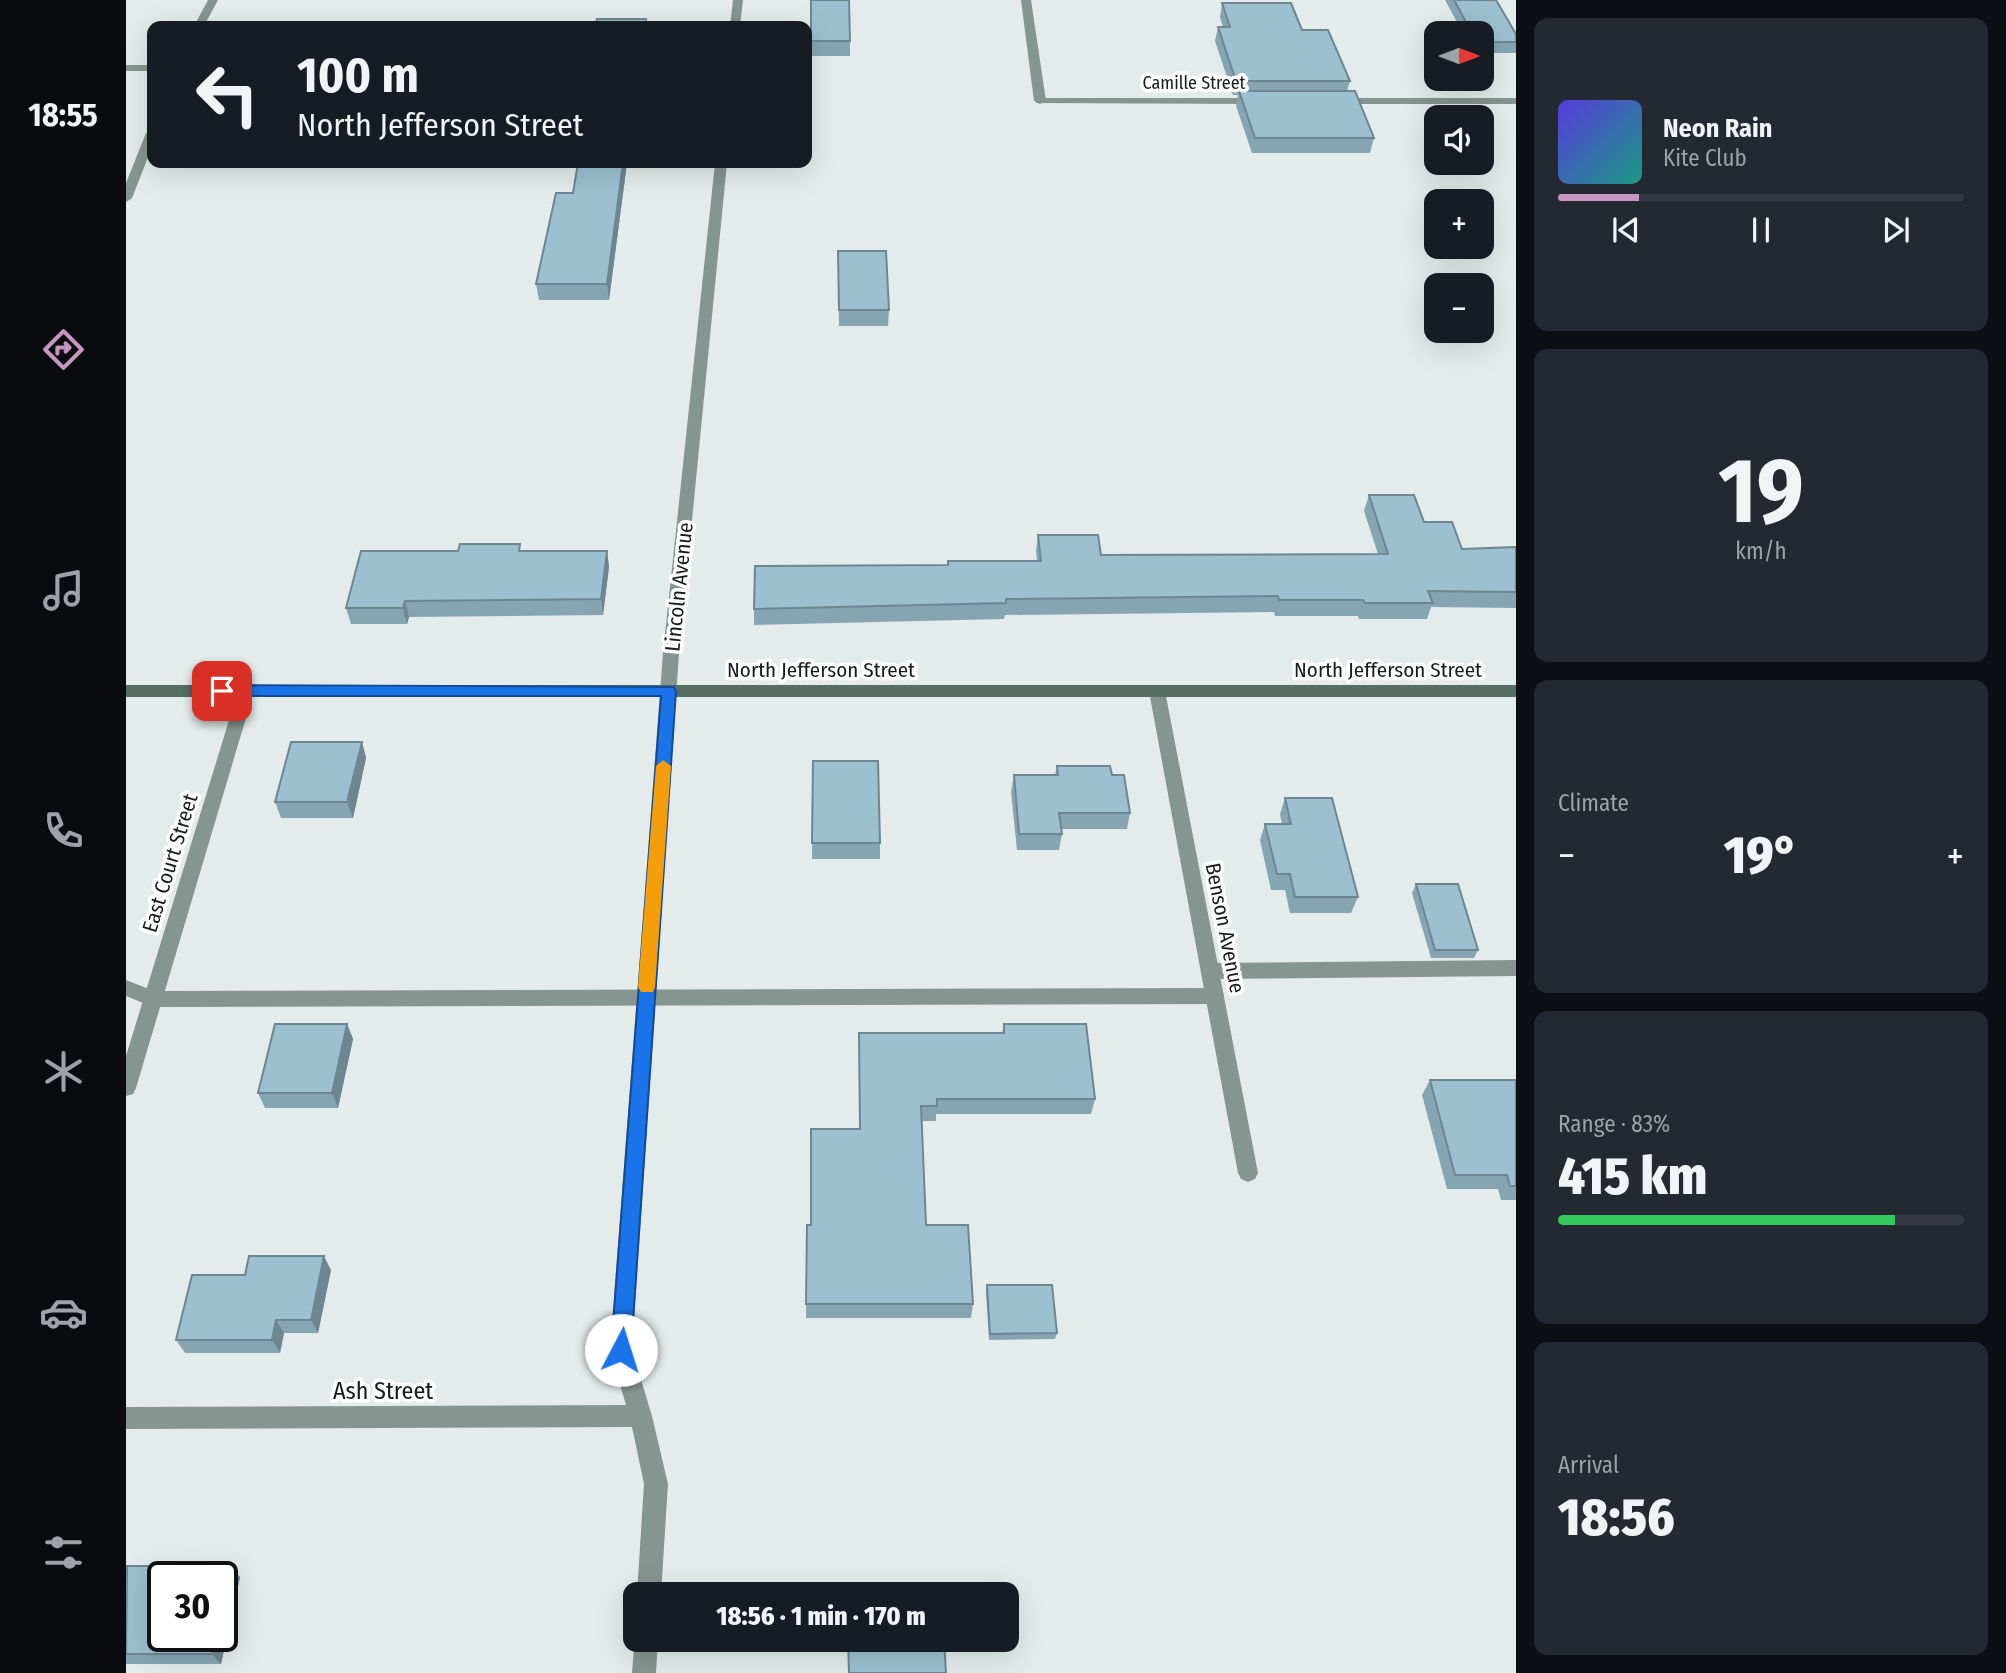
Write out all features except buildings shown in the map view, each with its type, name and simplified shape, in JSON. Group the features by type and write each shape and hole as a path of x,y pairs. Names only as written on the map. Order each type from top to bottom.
{"main road":[{"name":"North Jefferson Street","path":"126,691 1516,691"}],"street":[{"path":"202,21 213,0"},
{"path":"736,21 738,0"},
{"name":"Camille Street","path":"1026,0 1040,101 1278,100"},
{"path":"126,68 147,68"},
{"path":"1324,100 1516,101"},
{"path":"128,190 147,145"},
{"name":"Lincoln Avenue","path":"650,1582 656,1484 621,1350 669,691 721,168"},
{"name":"East Court Street","path":"126,1088 246,691"},
{"name":"Benson Avenue","path":"1157,691 1248,1173"},
{"path":"1210,971 1516,968"},
{"path":"126,988 153,999 1215,996"},
{"name":"Ash Street","path":"126,1418 640,1416"},
{"path":"644,1673 645,1652"}],"slow traffic":[{"path":"647,987 663,766"}],"route":[{"path":"222,691 669,691 621,1350"}]}
